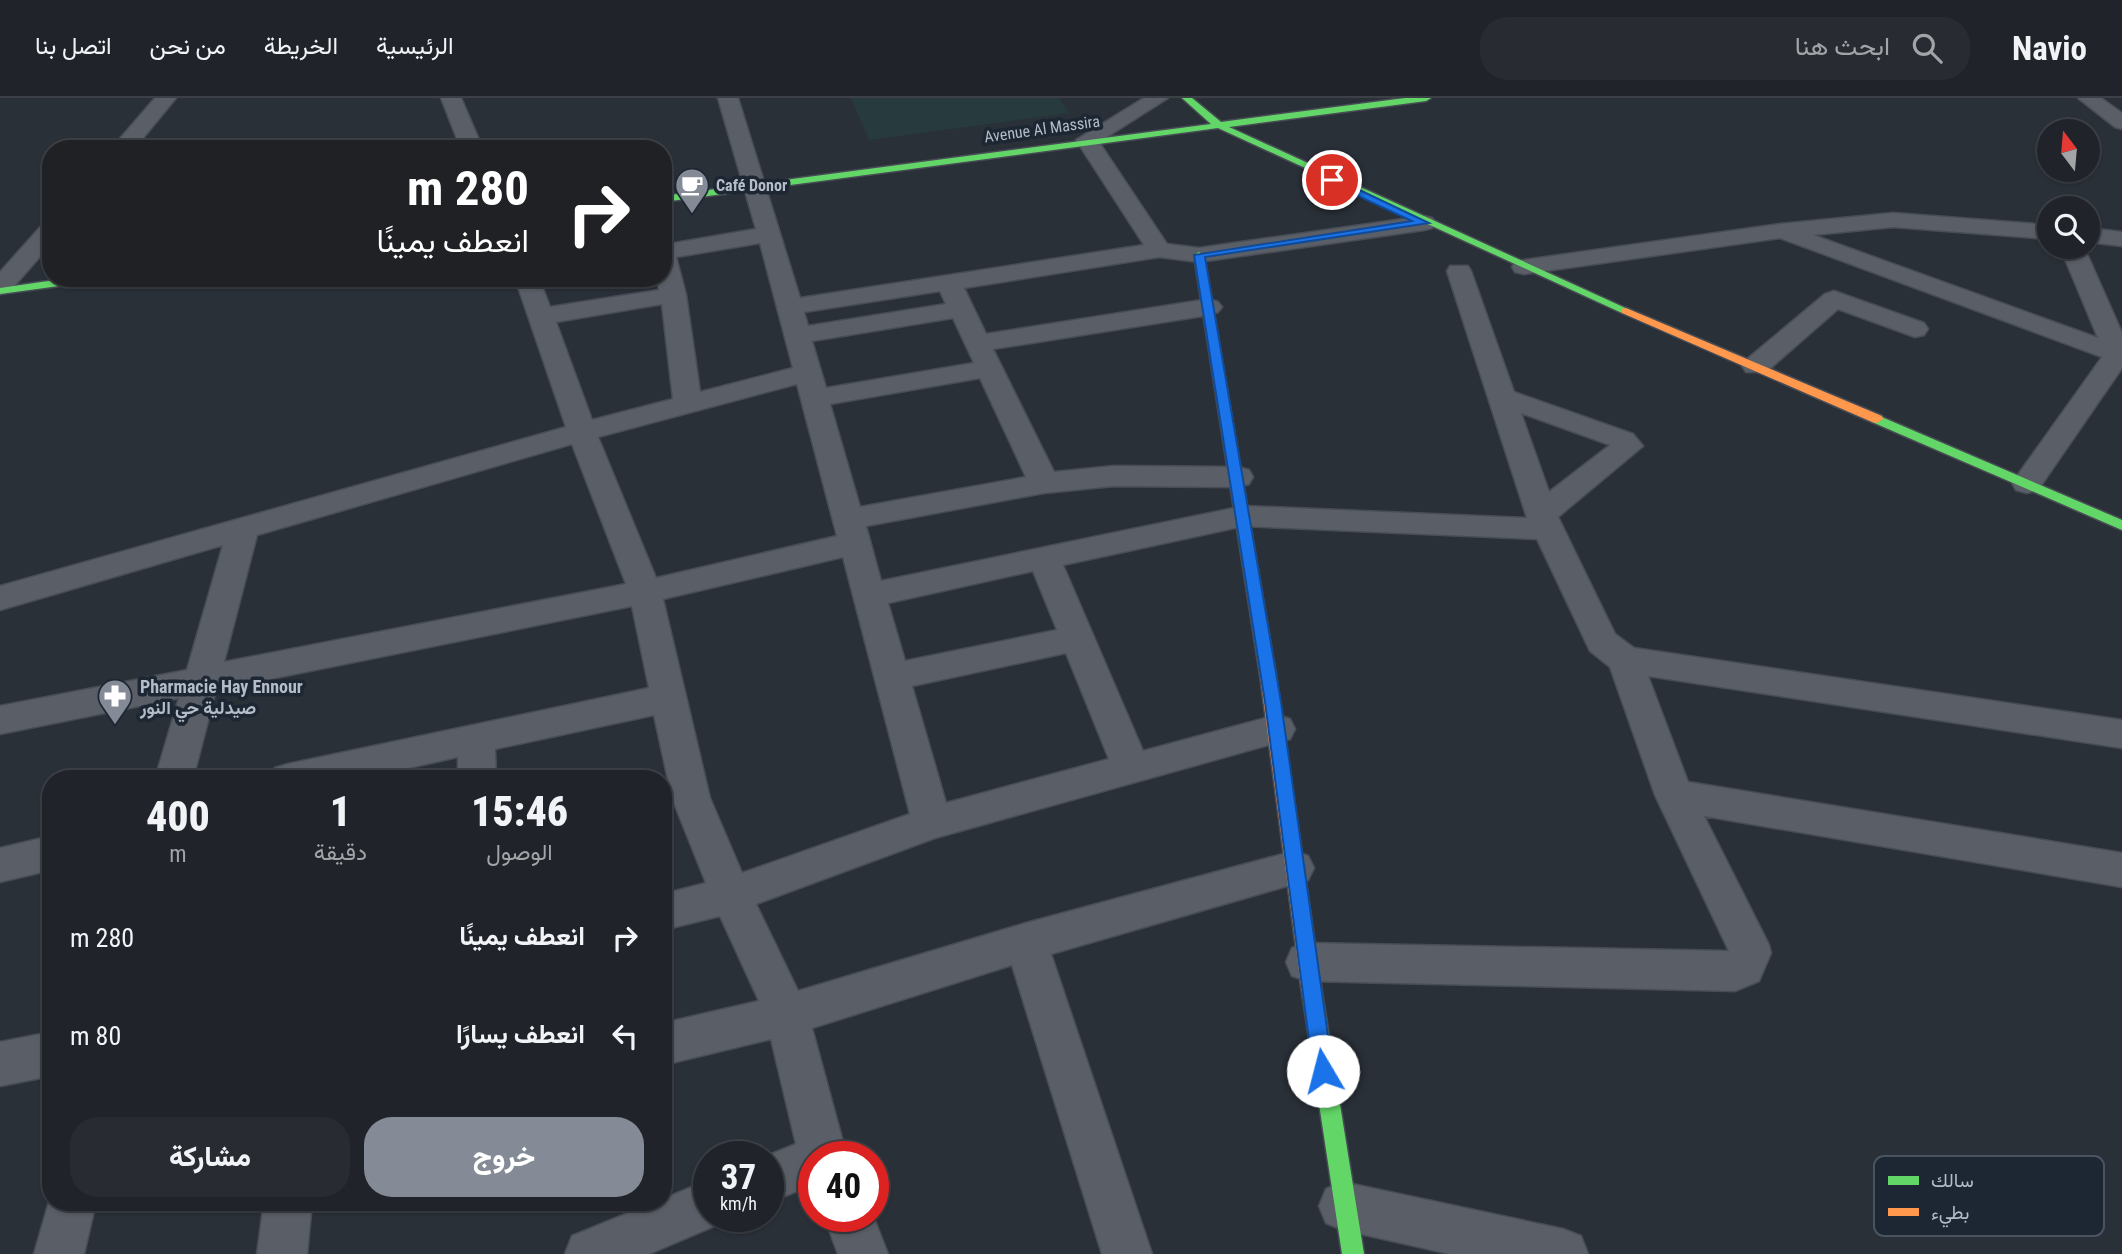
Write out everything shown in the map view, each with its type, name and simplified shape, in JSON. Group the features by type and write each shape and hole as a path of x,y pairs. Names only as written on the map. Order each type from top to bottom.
{"street":[{"path":"130,140 166,98"},
{"path":"451,98 468,140"},
{"path":"728,98 769,234 933,824"},
{"path":"1158,98 1087,141 1159,250"},
{"path":"1187,98 1217,124 1424,223 2122,525"},
{"name":"Avenue Al Massira","path":"672,198 1426,98"},
{"path":"2088,98 2122,123"},
{"path":"1524,267 1780,231 1893,220 2037,231"},
{"path":"793,321 949,283 1159,250 1199,255 1424,223"},
{"path":"1780,231 2118,354"},
{"path":"672,250 769,234"},
{"path":"2100,236 2122,239"},
{"path":"0,289 42,240"},
{"path":"1199,255 1238,477 1277,729 1307,962 1343,1206 1353,1254"},
{"path":"2077,259 2118,354"},
{"path":"1459,271 1499,396 1545,521 1602,642 1625,660 2122,734"},
{"path":"949,283 992,368 1044,483"},
{"path":"0,289 42,284"},
{"path":"530,287 582,432 645,592 668,698 677,801 731,895 787,1014 818,1141"},
{"path":"671,287 688,404"},
{"path":"539,317 673,295"},
{"path":"1756,366 1835,299 1915,329"},
{"path":"979,343 1209,307"},
{"path":"793,321 962,309"},
{"path":"2027,483 2118,354"},
{"path":"0,597 244,526 688,404 811,385 992,368"},
{"path":"869,595 1244,516 1545,521 1628,446 1623,440 1499,396"},
{"path":"0,720 200,677 645,592 851,531 1044,483 1114,476 1238,477"},
{"path":"176,770 244,526"},
{"path":"1044,558 1132,769"},
{"path":"892,677 1079,638"},
{"path":"1307,962 1403,962 1575,970 1735,971 1744,967 1750,953 1748,945 1674,795 1625,660"},
{"path":"330,770 668,698"},
{"path":"672,910 731,895 933,824 1277,729"},
{"path":"476,739 477,770"},
{"path":"1674,795 2122,870"},
{"path":"0,865 42,855"},
{"path":"672,1042 787,1014 1026,942 1294,868"},
{"path":"1026,942 1127,1254"},
{"path":"0,1063 42,1056"},
{"path":"1343,1206 1563,1254"},
{"path":"59,1254 70,1211"},
{"path":"282,1254 287,1211"},
{"path":"590,1254 693,1211"},
{"path":"854,1232 863,1254"}],"green space":[{"path":"851,98 1059,98 1069,113 869,140"}],"traffic: fast":[{"path":"1187,98 1217,124 1241,137 1626,311"},
{"path":"672,198 1426,98"},
{"path":"1199,255 1268,675"},
{"path":"0,291 42,285"},
{"path":"1877,419 2122,525"},
{"path":"1311,986 1353,1254"}],"traffic: slow":[{"path":"1626,311 1877,419"},
{"path":"1268,675 1311,986"}],"place":[{"name":"Café Donor","path":"692,215"},
{"name":"Pharmacie Hay Ennour صيدلية حي النور","path":"115,726"}],"route":[{"path":"1323,1071 1273,702 1238,477 1199,255 1424,223 1332,180"}]}
